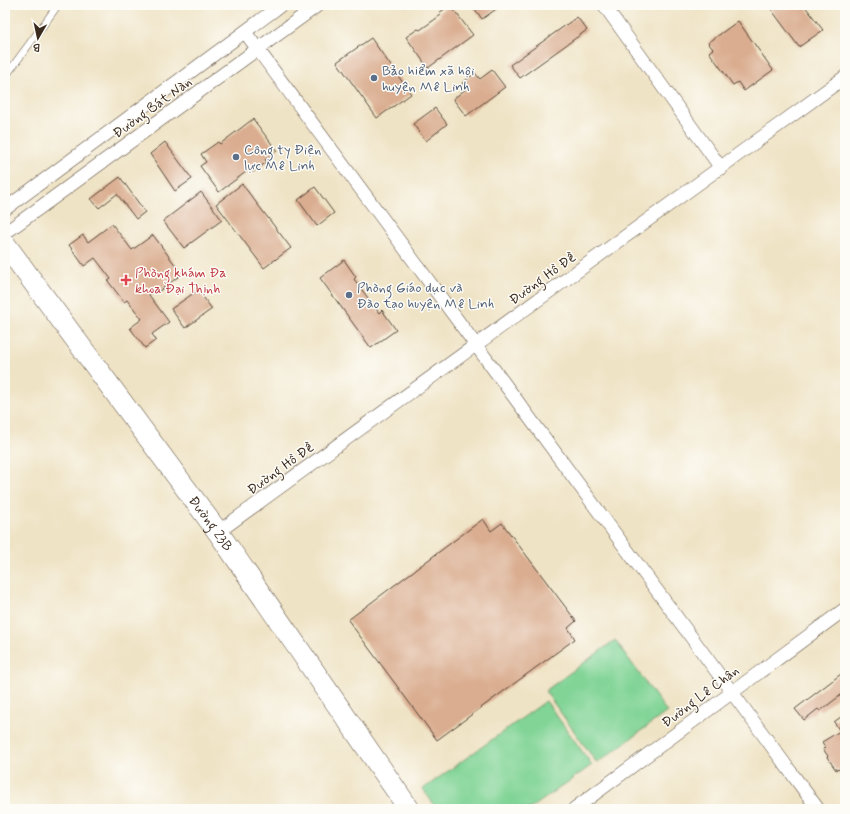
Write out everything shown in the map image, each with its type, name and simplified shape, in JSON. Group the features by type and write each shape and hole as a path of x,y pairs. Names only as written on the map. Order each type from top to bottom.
{"main road":[{"name":"Đường 23B","path":"5,244 218,532 409,809"}],"street":[{"name":"Đường Bát Nàn","path":"5,208 281,5"},
{"name":"Đường Bát Nàn","path":"5,233 318,5"},
{"path":"604,5 721,168"},
{"path":"245,32 818,809"},
{"name":"Đường Hồ Đề","path":"218,532 845,77"},
{"name":"Đường Lê Chân","path":"574,809 845,609"}],"lane":[{"path":"5,77 58,5"}],"green space":[{"path":"615,640 667,712 597,763 545,691"},
{"path":"546,701 592,765 530,809 437,809 423,789"}],"building":[{"path":"450,5 473,35 428,68 406,37 418,29 420,30 441,15 439,13"},
{"path":"472,5 502,5 482,19"},
{"path":"768,5 804,5 823,30 799,47"},
{"path":"577,17 587,30 520,78 510,65"},
{"path":"738,21 773,70 744,91 738,82 733,85 709,52 713,49 708,43"},
{"name":"Bảo hiểm xã hội huyện Mê Linh","path":"371,38 411,94 377,118 337,62"},
{"path":"492,70 505,87 466,116 453,99 466,89 462,83 475,73 480,79"},
{"path":"435,108 447,124 426,141 413,124"},
{"name":"Công ty Điện lực Mê Linh","path":"253,119 277,151 265,160 267,162 253,172 250,169 219,192 200,166 206,162 201,154 218,142 220,144"},
{"path":"165,142 192,179 175,191 150,154"},
{"path":"120,177 145,212 136,219 117,194 99,208 91,199"},
{"path":"242,184 291,248 264,268 216,204"},
{"path":"315,187 334,213 317,226 298,200"},
{"path":"201,192 222,220 184,248 163,221"},
{"path":"112,224 132,250 153,235 182,274 158,292 156,290 149,295 169,322 152,334 156,340 145,348 130,328 142,319 127,300 124,302 108,281 111,279 95,258 84,266 69,245 83,235 88,242"},
{"name":"Phòng Giáo dục và Đào tạo huyện Mê Linh","path":"344,260 356,277 354,279 379,313 382,310 396,330 371,348 320,278"},
{"path":"198,290 212,309 185,328 171,309"},
{"path":"483,519 491,531 502,523 576,621 568,628 575,639 437,740 348,620"},
{"path":"845,671 845,692 820,711 818,709 804,720 795,709"},
{"path":"845,714 844,776 839,769 836,770 827,757 828,756 823,749 825,747 822,742 840,731 834,722"}],"place":[{"name":"Bảo hiểm xã hội huyện Mê Linh","path":"374,78"},
{"name":"Công ty Điện lực Mê Linh","path":"236,157"},
{"name":"Phòng khám Đa khoa Đại Thịnh","path":"126,280"},
{"name":"Phòng Giáo dục và Đào tạo huyện Mê Linh","path":"349,295"}]}
